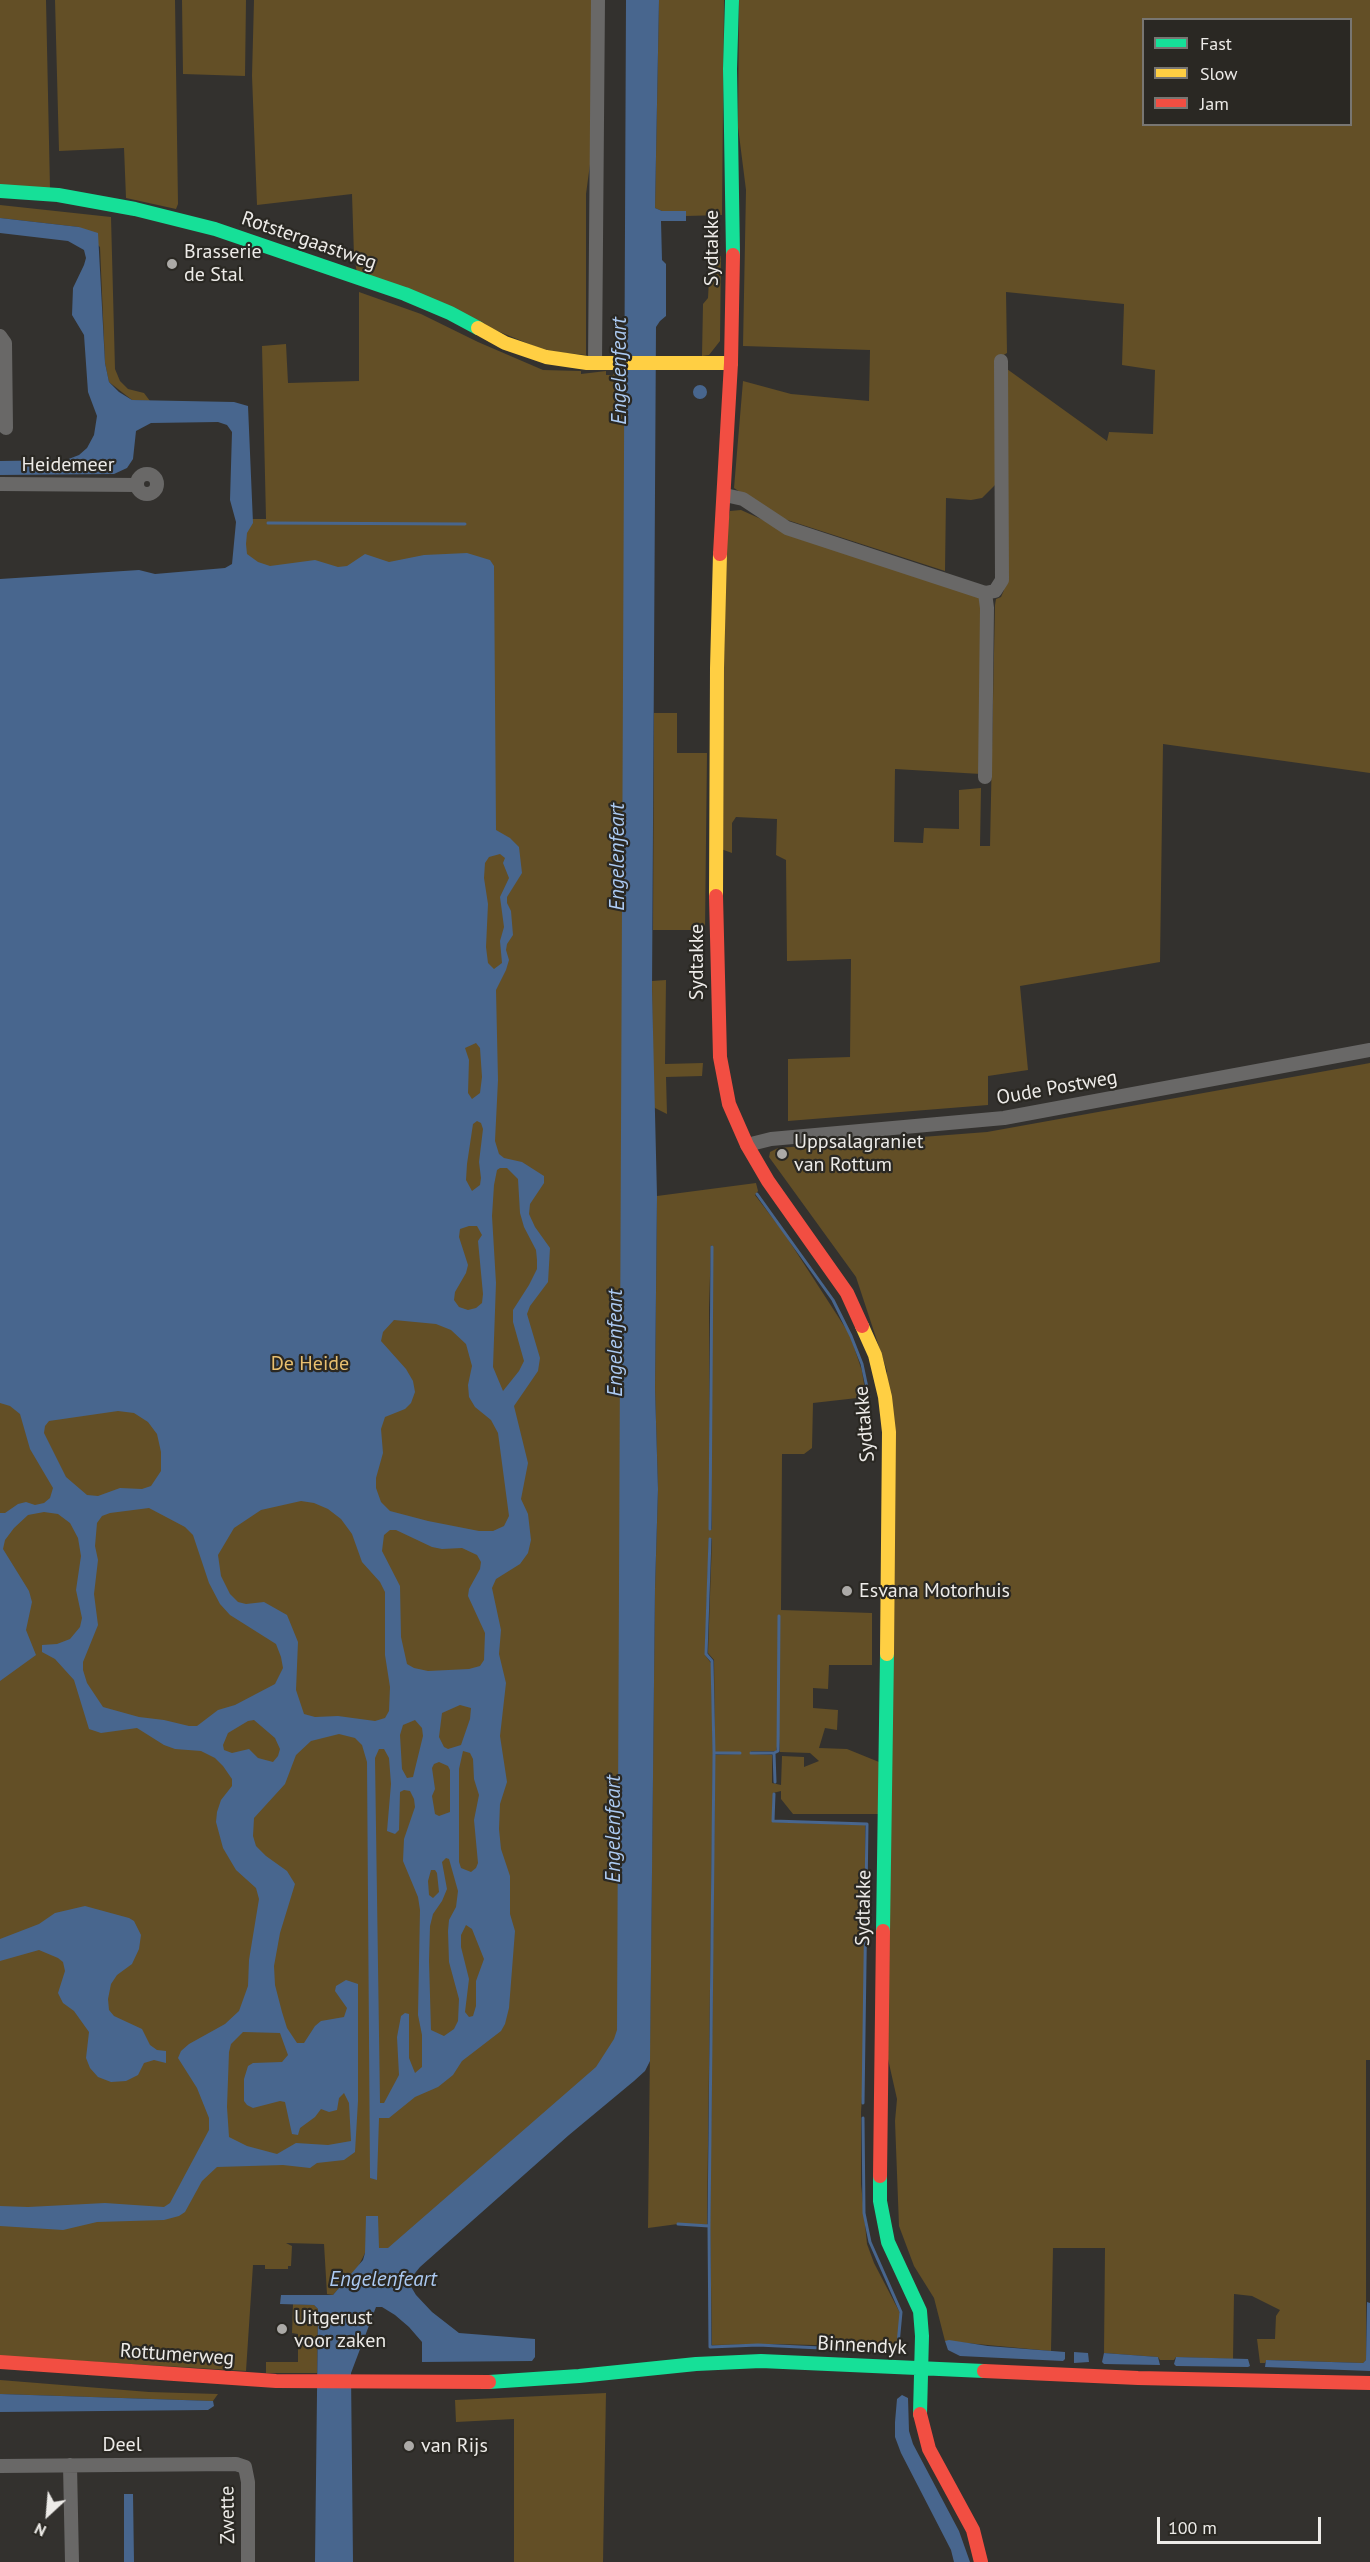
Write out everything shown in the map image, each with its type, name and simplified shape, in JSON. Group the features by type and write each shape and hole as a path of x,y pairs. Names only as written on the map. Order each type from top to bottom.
{"street":[{"path":"595,363 598,0"},
{"name":"Sydtakke","path":"732,0 730,69 733,255 731,363 725,495 719,564 717,668 717,1019 725,1092 747,1145 768,1181 847,1293 875,1355 885,1397 889,1432 889,1487 880,2201 888,2242 920,2311 920,2416 924,2435 929,2449 973,2530 981,2562"},
{"name":"Rotstergaastweg","path":"0,191 58,195 143,210 215,229 405,294 450,313 523,350 567,362 731,363"},
{"path":"0,336 5,343 6,428"},
{"path":"725,495 743,499 787,528 985,592 995,591 1002,580 1001,361"},
{"name":"Heidemeer","path":"0,484 137,485"},
{"path":"985,592 987,608 985,777"},
{"name":"Oude Postweg","path":"747,1145 771,1139 1004,1118 1370,1050"},
{"name":"Rottumerweg","path":"0,2361 218,2378 352,2382"},
{"name":"Binnendyk","path":"352,2382 527,2380 735,2361 793,2361 1126,2378 1370,2383"},
{"name":"Deel","path":"0,2466 236,2464 244,2467"},
{"path":"70,2465 72,2562"},
{"name":"Zwette","path":"244,2467 248,2482 248,2562"}],"green space":[{"path":"0,0 46,0 50,189 0,186"},
{"path":"55,0 175,0 178,204 176,209 126,198 124,148 59,151"},
{"path":"182,0 246,0 245,76 183,74"},
{"path":"254,0 593,0 591,157 586,194 586,355 546,351 357,273 354,256 352,194 257,205 252,76"},
{"path":"659,0 724,0 722,215 686,216 686,211 662,211 655,208"},
{"path":"739,0 1370,0 1370,773 1163,744 1160,962 1020,986 1028,1070 988,1076 988,1105 788,1121 788,1059 850,1057 851,959 787,961 786,860 776,855 777,819 736,817 732,823 732,853 721,849 726,534 730,511 741,510 801,537 979,597 982,608 981,774 895,769 894,842 923,843 924,828 959,829 959,790 981,788 980,846 990,846 995,605 996,599 1001,597 1004,590 1007,369 1107,441 1109,432 1153,434 1155,370 1122,365 1124,304 1006,292 1007,353 995,360 995,485 982,498 971,500 946,498 945,571 778,517 734,488 743,381 791,394 869,401 870,350 743,346 746,190 738,127"},
{"path":"0,205 111,217 115,369 120,381 128,389 144,393 150,401 132,400 109,382 105,363 100,247 79,227 0,218"},
{"path":"721,256 720,341 709,355 702,356 703,304 708,298 710,261"},
{"name":"De Heide","path":"359,292 421,314 543,370 581,371 581,374 606,371 606,375 625,372 627,375 619,2033 598,2069 388,2254 365,2253 358,2267 333,2295 327,2294 324,2244 286,2243 292,2246 291,2266 288,2266 288,2269 265,2269 265,2265 253,2265 246,2371 0,2356 0,1183 241,573 246,519 266,519 262,346 286,344 288,383 359,381"},
{"path":"654,713 677,713 677,753 707,753 705,930 653,930"},
{"path":"666,980 665,1064 703,1063 702,1076 666,1077 667,1114 653,1107 652,981"},
{"path":"1370,1063 1370,2060 1366,2060 1366,2360 1363,2363 1267,2360 1265,2363 1260,2363 1257,2339 1275,2339 1276,2316 1280,2310 1252,2296 1234,2294 1233,2359 1176,2357 1174,2360 1160,2360 1158,2357 1104,2353 1105,2248 1053,2248 1051,2351 945,2341 934,2298 914,2266 899,2226 895,2121 897,2099 888,2059 887,1371 856,1277 769,1157 770,1152 778,1148 987,1132"},
{"path":"756,1183 758,1191 755,1195 784,1233 850,1335 862,1371 866,1397 813,1403 812,1448 804,1454 782,1454 781,1610 872,1613 872,1665 829,1665 828,1689 813,1688 813,1708 838,1710 837,1730 825,1728 819,1748 847,1749 879,1762 879,1814 793,1814 781,1799 781,1791 773,1793 772,1822 865,1825 865,2052 861,2112 861,2184 867,2244 874,2263 900,2313 901,2327 896,2343 891,2347 712,2345 710,2225 715,1755 741,1754 741,1752 715,1752 714,1660 708,1653 712,1539 709,1538 705,1655 711,1663 713,1753 707,2225 678,2224 648,2228 658,1489 655,1388 657,1196","holes":["711,1245 713,1247 710,1420 712,1529 710,1530 709,1308","779,1737 780,1752 810,1753 819,1761 804,1767 804,1757 782,1756 781,1785 772,1783 772,1755 751,1754 751,1751 776,1751"]},
{"path":"293,2304 314,2305 318,2309 317,2373 266,2373 266,2362 298,2362 298,2334 292,2333"},
{"path":"0,2380 149,2392 218,2394 213,2401 0,2394"},
{"path":"606,2393 603,2562 514,2562 514,2419 456,2422 455,2400"}],"water":[{"name":"Engelenfeart","path":"626,0 659,0 655,208 662,211 686,211 686,221 661,221 662,260 666,264 666,316 656,327 652,990 657,1196 655,1388 658,1489 650,2061 645,2071 634,2081 569,2135 420,2267 411,2278 410,2285 416,2295 432,2312 459,2333 535,2339 535,2357 532,2361 422,2362 422,2342 395,2315 382,2307 376,2307 351,2373 353,2562 315,2562 318,2309 314,2305 280,2304 281,2295 333,2295 363,2260 366,2216 378,2216 379,2248 388,2248 596,2067 614,2039 617,2030"},
{"name":"De Heide","path":"0,218 79,227 98,233 105,363 109,382 119,392 132,400 234,402 248,406 253,523 247,533 246,544 247,554 258,562 270,566 315,560 338,567 347,566 365,554 389,562 424,555 467,553 490,560 494,566 496,830 510,838 519,847 522,873 507,897 513,935 507,944 509,960 506,970 496,990 498,1080 495,1141 499,1154 504,1158 522,1162 544,1176 544,1183 530,1204 529,1214 550,1248 548,1282 530,1306 527,1314 540,1358 538,1371 514,1406 528,1463 521,1499 528,1514 531,1540 528,1553 520,1564 496,1579 492,1588 501,1630 499,1654 506,1683 500,1736 507,1782 500,1804 499,1829 501,1849 510,1876 510,1914 515,1931 509,2008 505,2024 501,2031 462,2061 453,2075 438,2087 415,2097 389,2118 379,2118 377,2180 370,2178 367,1762 362,1745 355,1738 339,1734 311,1741 296,1755 285,1784 254,1818 253,1836 256,1846 287,1871 295,1884 280,1933 274,1966 275,1985 282,2012 287,2028 297,2043 304,2043 321,2021 344,2017 347,2008 335,1991 336,1986 346,1980 358,1984 358,2101 355,2152 344,2160 317,2163 310,2168 283,2165 217,2167 202,2181 185,2212 179,2216 164,2220 97,2222 63,2230 0,2226 0,2206 105,2203 164,2207 170,2203 209,2130 209,2118 197,2088 178,2058 181,2051 189,2044 225,2024 239,2011 248,1986 249,1960 259,1899 256,1888 236,1870 223,1848 216,1822 217,1812 221,1800 232,1786 232,1779 223,1766 215,1758 201,1751 175,1749 164,1745 137,1728 101,1733 89,1729 74,1680 55,1659 42,1652 42,1645 57,1644 70,1639 80,1627 82,1618 76,1590 81,1556 78,1538 70,1523 58,1514 44,1512 28,1515 5,1540 3,1549 29,1591 32,1602 26,1630 36,1655 0,1681 0,1513 5,1513 18,1504 26,1502 35,1505 44,1503 50,1498 53,1488 30,1449 20,1414 10,1406 0,1403 0,579 139,570 155,574 225,568 232,564 236,522 230,500 232,432 227,425 218,422 151,423 136,431 133,459 127,468 114,474 0,475 0,461 66,460 79,455 87,448 94,435 97,416 88,392 84,335 72,315 73,288 84,265 86,258 84,250 68,241 0,233","holes":["500,854 505,858 503,863 509,878 500,897 504,927 500,941 502,963 494,969 488,963 486,947 488,904 484,878 485,863 489,857","476,1043 480,1048 482,1077 480,1093 472,1099 468,1093 469,1060 465,1048","477,1121 481,1123 483,1129 479,1162 480,1185 472,1191 466,1180 473,1124","507,1168 518,1179 520,1213 524,1227 536,1250 537,1269 513,1310 513,1322 524,1361 503,1391 493,1367 496,1283 492,1216 494,1185 497,1170","477,1226 482,1235 478,1241 483,1294 482,1303 468,1310 459,1307 454,1300 455,1292 468,1265 459,1237 460,1229","394,1320 436,1324 451,1330 466,1344 472,1366 468,1385 469,1397 475,1407 491,1420 498,1433 509,1516 504,1526 493,1531 479,1531 390,1511 381,1502 376,1488 376,1478 383,1453 381,1429 385,1417 405,1409 411,1403 415,1392 413,1381 406,1369 381,1341 383,1332","118,1411 134,1413 148,1422 157,1434 161,1452 161,1471 151,1486 142,1489 120,1488 98,1496 87,1495 66,1477 44,1433 49,1421","301,1501 328,1509 341,1519 352,1534 362,1562 380,1582 385,1592 385,1655 390,1687 389,1711 385,1718 375,1721 338,1716 315,1717 304,1714 296,1690 298,1642 287,1615 264,1602 246,1604 238,1602 230,1594 221,1576 218,1555 234,1528 261,1510","149,1508 185,1527 193,1535 209,1583 220,1604 230,1615 276,1644 283,1668 275,1684 235,1705 218,1710 197,1726 139,1717 103,1707 87,1683 83,1670 83,1662 98,1625 94,1594 98,1560 95,1546 97,1523 102,1516 110,1513","390,1530 396,1530 432,1547 462,1548 477,1555 481,1562 480,1569 469,1589 468,1596 485,1633 484,1660 480,1666 469,1669 428,1671 407,1664 401,1637 400,1586 382,1551 384,1535","460,1705 471,1708 470,1719 461,1745 448,1749 444,1747 439,1737 442,1713","254,1720 275,1738 280,1749 273,1762 258,1758 249,1749 232,1753 224,1750 223,1745 228,1733","415,1720 422,1728 423,1736 413,1777 407,1778 402,1769 400,1735 403,1725","379,1749 384,1749 389,1758 391,1784 387,1831 395,1834 399,1830 400,1792 410,1791 415,1807 404,1839 403,1861 418,1897 420,1910 418,2015 422,2035 422,2067 415,2073 409,2058 409,2014 405,2013 401,2016 397,2037 399,2075 384,2103 380,2103 375,1758","463,1751 470,1753 473,1759 474,1779 479,1795 474,1820 478,1863 471,1872 461,1868 459,1862 459,1769","439,1762 448,1766 450,1770 450,1812 439,1816 435,1814 432,1796 435,1789 432,1768","446,1858 449,1859 458,1891 456,1907 449,1920 448,1931 449,1962 459,1999 458,2021 454,2029 444,2036 431,2030 429,1961 430,1926 433,1914 447,1889 442,1862","431,1870 437,1873 439,1892 433,1898 429,1895 428,1881","466,1925 472,1929 484,1959 476,1981 476,2006 473,2016 469,2017 465,2012 469,1979 461,1947 461,1935","243,2032 280,2033 288,2055 282,2062 253,2063 248,2066 244,2079 244,2101 247,2105 253,2108 280,2101 285,2102 292,2134 298,2135 300,2128 315,2117 321,2109 329,2112 337,2110 339,2098 344,2093 349,2103 351,2141 328,2145 296,2143 277,2154 247,2146 229,2137 227,2107 229,2052 231,2044"]},
{"path":"697,385 703,385 707,392 703,399 697,399 693,395 693,389"},
{"path":"85,1906 129,1918 134,1921 141,1935 139,1949 132,1964 117,1975 111,1984 108,1999 109,2010 114,2016 142,2029 150,2045 157,2050 166,2051 166,2063 154,2060 144,2063 138,2075 126,2081 111,2082 98,2077 90,2068 86,2058 89,2032 74,2011 63,2003 58,1993 65,1971 63,1962 39,1950 0,1961 0,1939 39,1924 55,1913"},
{"path":"1367,2302 1370,2303 1370,2371 1265,2367 1266,2360 1363,2363 1366,2360"},
{"path":"945,2341 988,2346 1065,2352 1065,2359 1063,2361 960,2356 948,2350"},
{"path":"1074,2352 1088,2353 1089,2362 1074,2363"},
{"path":"1104,2353 1158,2357 1160,2365 1104,2364 1102,2362"},
{"path":"1176,2357 1248,2359 1250,2366 1176,2366 1174,2364"},
{"path":"0,2394 213,2401 214,2406 208,2410 0,2412"},
{"path":"902,2395 908,2398 909,2431 913,2444 959,2531 970,2562 954,2562 951,2550 901,2453 895,2437 895,2422 897,2399"},
{"path":"124,2494 133,2494 134,2562 124,2562"}],"waterway":[{"path":"268,523 465,524"},
{"path":"757,1194 833,1300 862,1364 869,1397"},
{"path":"710,1529 712,1247"},
{"path":"710,1539 706,1654 712,1661 714,1753 709,2226 710,2347 758,2345 863,2350 894,2349 898,2344 901,2312 870,2242 864,2213 863,2118"},
{"path":"775,1782 774,1753 778,1751 779,1616"},
{"path":"715,1753 740,1753"},
{"path":"751,1753 774,1753"},
{"path":"774,1794 773,1821 867,1824 863,2103"},
{"path":"678,2224 709,2226"}],"traffic: fast":[{"path":"732,0 730,69 733,255"},
{"path":"0,191 58,195 135,209 215,229 405,294 478,328"},
{"path":"883,1931 887,1654"},
{"path":"880,2176 880,2201 888,2242 920,2311 922,2336 920,2414"},
{"path":"489,2382 579,2376 696,2364 761,2361 984,2371"}],"traffic: slow":[{"path":"478,328 505,343 546,357 587,363 731,363"},
{"path":"716,896 720,554"},
{"path":"862,1326 875,1355 885,1397 889,1432 887,1654"}],"traffic: jam":[{"path":"720,554 731,363 733,255"},
{"path":"716,896 720,1057 729,1104 747,1145 768,1181 847,1293 862,1326"},
{"path":"880,2176 883,1931"},
{"path":"0,2362 276,2381 489,2382"},
{"path":"984,2371 1138,2378 1370,2383"},
{"path":"920,2414 929,2449 973,2530 981,2562"}],"place":[{"name":"Brasserie de Stal","path":"172,264"},
{"name":"Uppsalagraniet van Rottum","path":"782,1154"},
{"name":"Esvana Motorhuis","path":"847,1591"},
{"name":"Uitgerust voor zaken","path":"282,2329"},
{"name":"van Rijs","path":"409,2446"}]}
